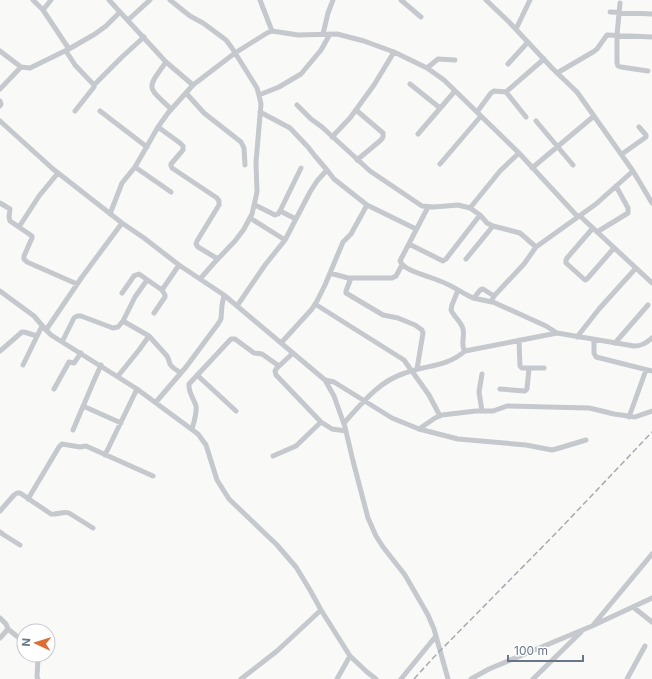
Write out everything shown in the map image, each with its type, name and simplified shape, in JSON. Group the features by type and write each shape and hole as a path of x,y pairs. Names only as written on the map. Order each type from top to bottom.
{"street":[{"path":"33,0 42,10 68,50 74,65 94,85"},
{"path":"42,10 51,0"},
{"path":"109,0 144,37 154,50 193,85"},
{"path":"128,20 150,0"},
{"path":"170,0 190,16 203,23 226,40 235,52 260,95 256,162 257,192 255,205 244,230 200,279"},
{"path":"323,34 333,0"},
{"path":"401,0 421,17"},
{"path":"486,0 577,92 622,154 652,203"},
{"path":"516,29 530,0"},
{"path":"262,1 272,31"},
{"path":"620,3 617,35 618,66 648,71"},
{"path":"0,52 21,67 30,68 68,50 95,34 106,26 120,12"},
{"path":"610,12 652,14"},
{"path":"110,214 122,183 135,167 158,127 171,109 193,85 235,52 272,31 298,36 337,34 364,41 394,52 427,68 438,76 479,114 579,216 652,283"},
{"path":"260,95 279,87 301,74 321,50 330,34"},
{"path":"557,72 593,52 607,35 652,37"},
{"path":"75,110 94,87 94,85 122,56 144,37"},
{"path":"508,64 528,42"},
{"path":"332,137 356,110 374,85 394,52"},
{"path":"427,68 438,59 455,60"},
{"path":"440,164 479,114 491,93 494,91 506,92 544,59"},
{"path":"166,62 153,80 152,88 154,92 171,109"},
{"path":"0,89 21,67"},
{"path":"410,84 440,108"},
{"path":"418,134 455,91"},
{"path":"506,92 526,117"},
{"path":"186,93 204,113 241,142 244,148 245,165"},
{"path":"0,101 0,106"},
{"path":"297,105 310,119 370,171 422,206 458,205 470,208 480,215 487,223 520,233 536,247"},
{"path":"356,110 383,133 381,140 357,160"},
{"path":"100,111 147,147"},
{"path":"260,112 290,128 308,147 334,179 367,205 416,229"},
{"path":"532,168 594,116"},
{"path":"0,121 58,173 179,265 224,295 325,380 334,396 344,423 368,518 376,536 405,575 428,615 436,636 448,679"},
{"path":"536,121 573,165"},
{"path":"158,127 183,146 182,150 170,166 217,198 219,201 220,205 196,244 198,247 218,259"},
{"path":"622,154 646,137 639,127"},
{"path":"470,208 500,171 519,154"},
{"path":"135,167 171,192"},
{"path":"255,205 275,215 278,214 301,168"},
{"path":"238,306 265,265 285,240 310,192 327,170"},
{"path":"493,299 524,264 536,247 596,204 633,171"},
{"path":"19,227 39,196 58,173"},
{"path":"614,248 585,280 566,263 567,258 595,230 628,213 628,208 616,186"},
{"path":"0,203 9,208 9,220 32,236 24,259 27,262 77,284"},
{"path":"281,343 315,304 326,285 343,242 351,234 367,205"},
{"path":"330,274 351,278 395,278 402,265 400,262 428,207"},
{"path":"280,211 296,219"},
{"path":"409,244 444,261 480,215"},
{"path":"250,218 285,240"},
{"path":"23,365 37,336 122,223"},
{"path":"466,259 493,226"},
{"path":"162,290 179,265"},
{"path":"402,265 420,274 440,280 473,298 493,299"},
{"path":"577,337 599,309 636,268"},
{"path":"122,293 136,274 139,274 162,290 165,294 165,297 154,313"},
{"path":"351,278 346,293 383,315 398,318 415,325 422,330 423,333 415,370"},
{"path":"62,342 74,318 77,316 116,328 118,327 123,321 135,297 147,280"},
{"path":"473,298 476,297 481,289 483,289 493,299 557,333 634,346 639,346 652,338"},
{"path":"458,290 451,310 463,327 462,344 465,351"},
{"path":"0,291 34,316 51,335 137,388 198,434 206,444 218,480 229,499 277,545 296,567 320,610 350,656 376,679"},
{"path":"156,402 180,373 220,319 224,295"},
{"path":"315,304 404,360 415,370 440,416"},
{"path":"615,343 648,305"},
{"path":"123,321 149,336 170,359 171,365 180,373"},
{"path":"0,351 22,332 37,336"},
{"path":"344,423 364,400 392,378 404,373 455,359 465,351 557,333"},
{"path":"118,376 140,350 149,336"},
{"path":"192,429 196,406 188,386 231,339 235,339 255,354 262,354 279,366"},
{"path":"519,340 520,366 522,368 544,368"},
{"path":"594,340 594,353 596,357 652,371"},
{"path":"54,389 69,362 74,363 81,353"},
{"path":"293,353 275,371 276,375 321,422 332,429 346,431"},
{"path":"73,430 101,365"},
{"path":"500,389 525,391 527,389 529,368"},
{"path":"629,417 646,370"},
{"path":"482,374 479,392 482,411"},
{"path":"197,375 236,411"},
{"path":"325,380 334,382 392,418 419,429 458,439 552,450 586,440"},
{"path":"106,455 137,388"},
{"path":"83,406 121,423"},
{"path":"419,429 440,416 476,411 493,411 507,406 589,408 629,417 639,416 652,411"},
{"path":"273,456 296,446 321,422"},
{"path":"28,499 60,445 64,444 80,447 86,446 153,476"},
{"path":"0,511 17,493 20,493 51,514 55,515 66,512 93,528"},
{"path":"0,532 20,545"},
{"path":"592,626 652,554"},
{"path":"471,679 489,669 583,630 652,598"},
{"path":"632,607 652,622"},
{"path":"241,679 277,651 320,610"},
{"path":"0,618 6,624 8,629 16,636"},
{"path":"0,638 8,629"},
{"path":"533,679 583,630"},
{"path":"401,679 436,636"},
{"path":"627,679 645,646"},
{"path":"338,679 350,656"},
{"path":"38,663 38,679"}],"railway":[{"path":"414,679 652,432"}]}
